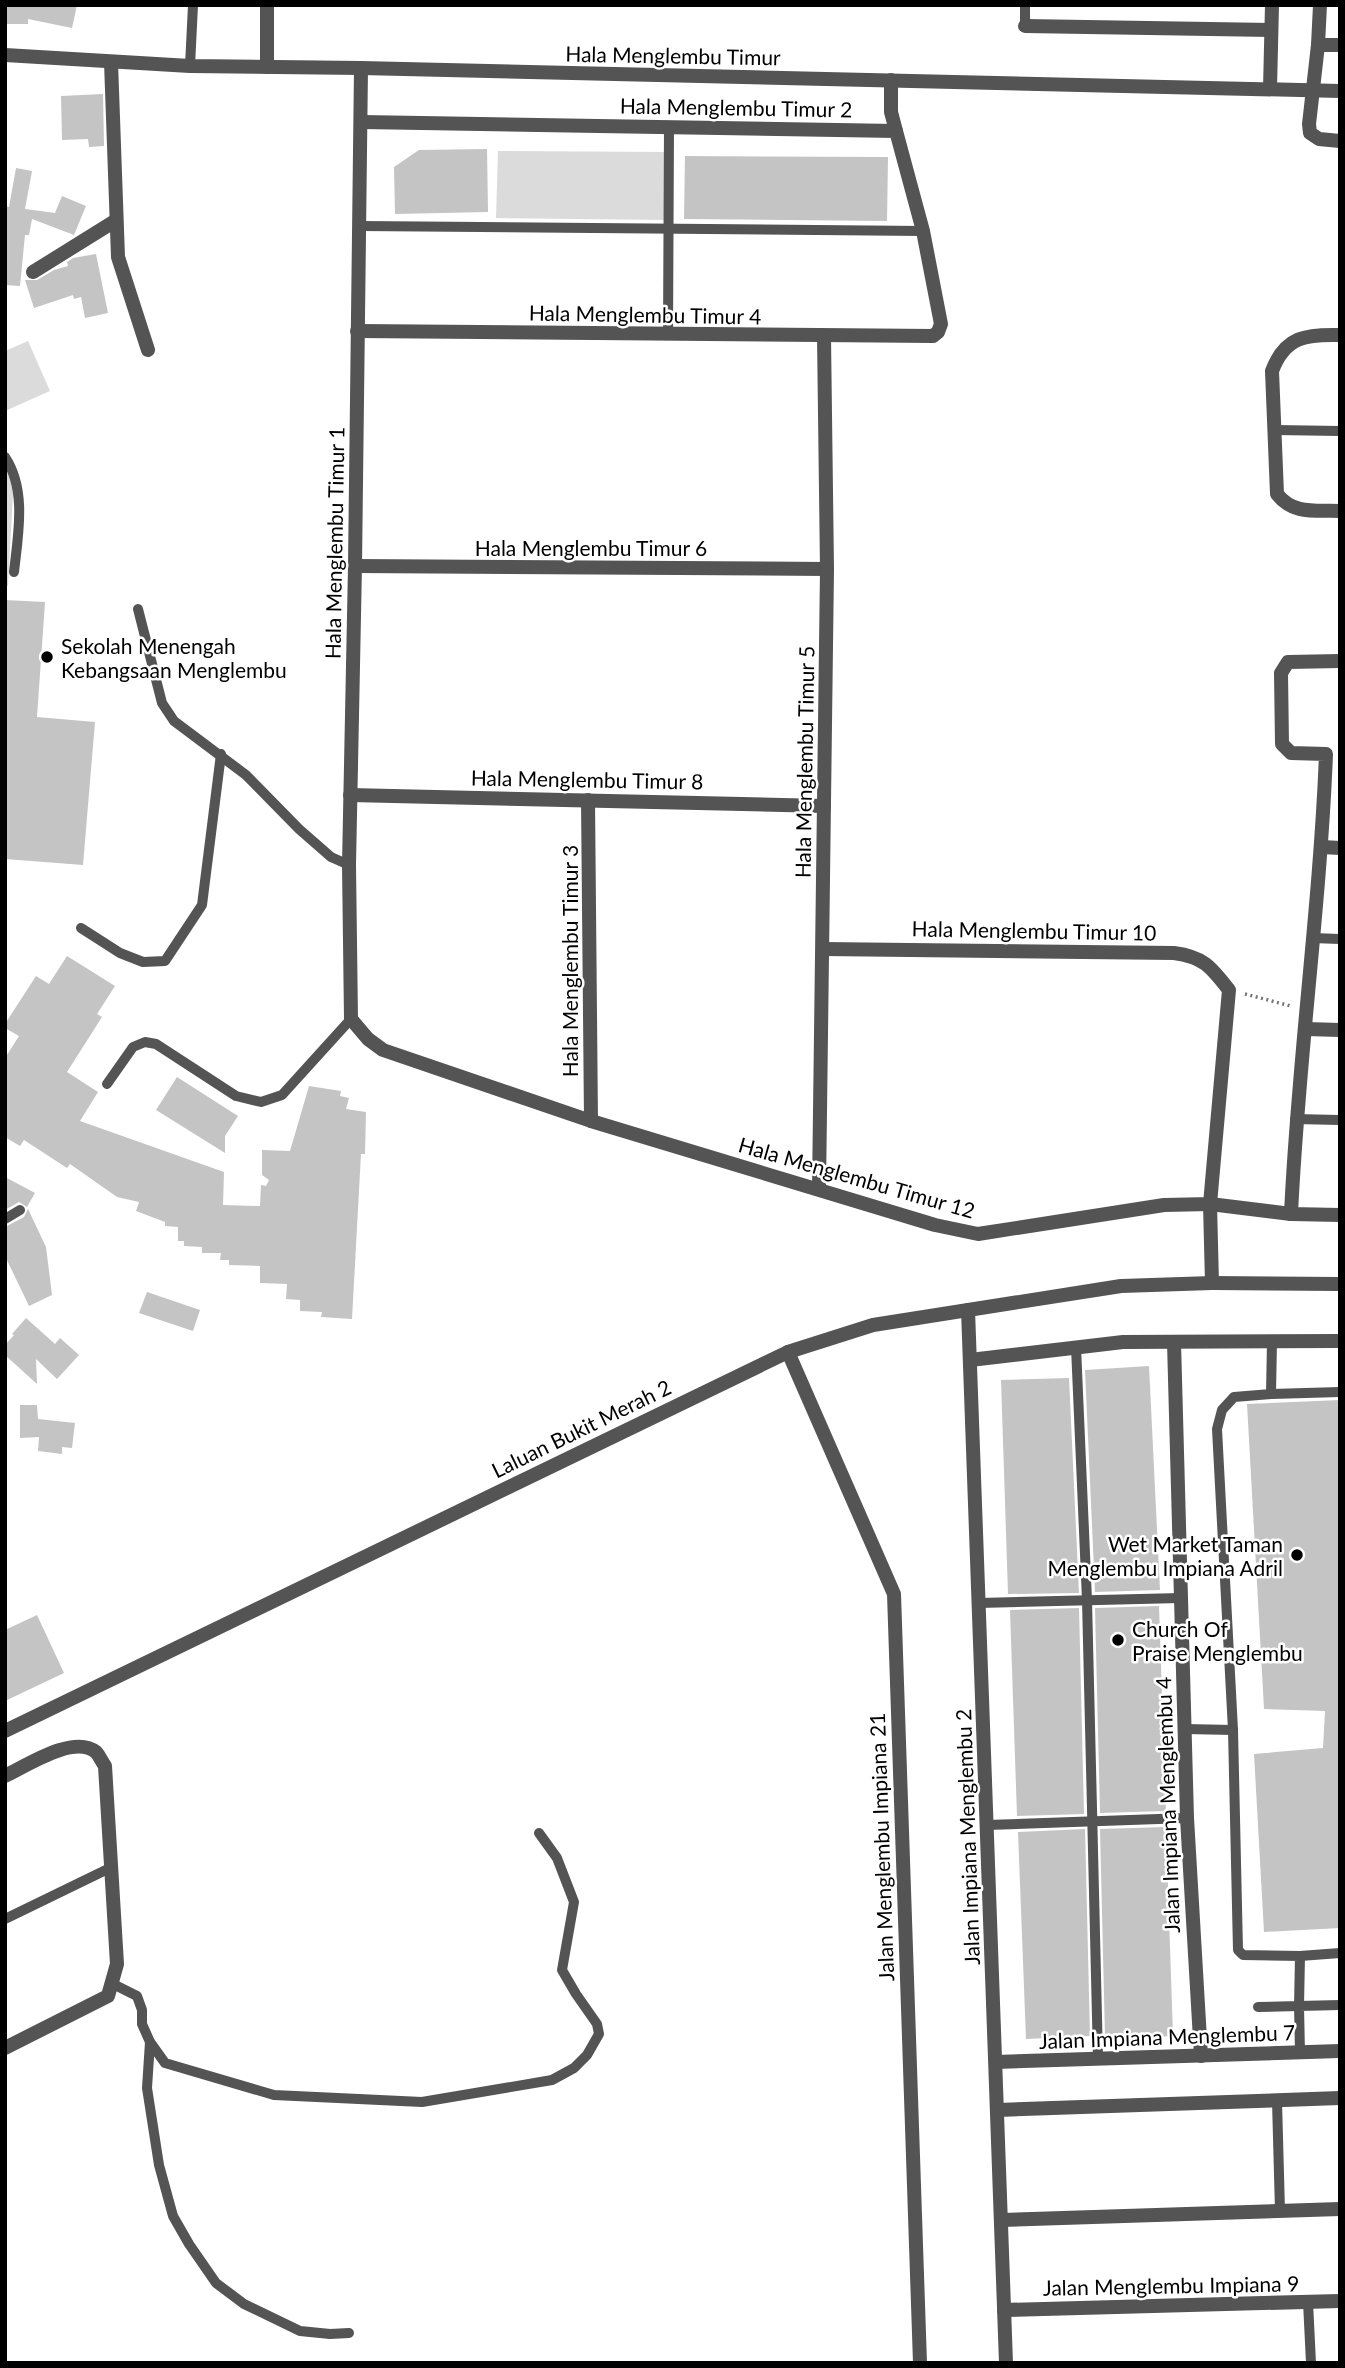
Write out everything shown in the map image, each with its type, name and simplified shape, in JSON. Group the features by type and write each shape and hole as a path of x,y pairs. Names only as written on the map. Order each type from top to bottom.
{"street":[{"path":"267,5 267,67"},
{"path":"1270,89 1272,5"},
{"path":"1320,5 1310,134 1318,139 1340,141"},
{"path":"1025,26 1271,30"},
{"path":"1318,45 1340,45"},
{"name":"Hala Menglembu Timur","path":"5,55 190,66 1340,91"},
{"path":"111,62 118,257 148,350"},
{"name":"Hala Menglembu Timur 1","path":"351,1019 349,865 361,68"},
{"path":"891,80 891,112 923,231"},
{"name":"Hala Menglembu Timur 2","path":"362,122 896,131"},
{"path":"33,272 115,221"},
{"name":"Hala Menglembu Timur 4","path":"357,331 933,336 941,324 923,231"},
{"path":"1340,335 1310,334 1301,338 1276,359 1272,371 1277,494 1284,504 1296,510 1340,511"},
{"name":"Hala Menglembu Timur 5","path":"819,1189 827,569 824,336"},
{"name":"Hala Menglembu Timur 6","path":"355,566 827,569"},
{"path":"1291,1214 1295,1119 1333,754 1291,753 1282,744 1281,673 1289,662 1340,661"},
{"name":"Hala Menglembu Timur 8","path":"350,795 824,806"},
{"name":"Hala Menglembu Timur 3","path":"588,800 591,1121"},
{"path":"1322,847 1340,848"},
{"name":"Hala Menglembu Timur 10","path":"823,949 1174,953 1192,955 1210,967 1229,990"},
{"path":"1212,1283 1210,1204 1229,990"},
{"name":"Hala Menglembu Timur 12","path":"351,1019 368,1039 383,1050 591,1121 934,1225 978,1234 1164,1205 1210,1204 1291,1214 1340,1215"},
{"path":"1306,1029 1340,1030"},
{"name":"Laluan Bukit Merah 2","path":"5,1731 788,1352 873,1325 1121,1286 1212,1283 1340,1284"},
{"name":"Jalan Impiana Menglembu 2","path":"968,1310 1006,2363"},
{"path":"970,1360 1123,1342 1340,1340"},
{"name":"Jalan Impiana Menglembu 4","path":"1174,1342 1186,1818 1201,2056"},
{"name":"Jalan Menglembu Impiana 21","path":"788,1352 894,1594 920,2363"},
{"path":"5,1776 71,1746 83,1746 96,1752 105,1766 117,1964 108,1996 5,2048"},
{"name":"Jalan Impiana Menglembu 7","path":"996,2062 1340,2051"},
{"path":"998,2110 1340,2098"},
{"path":"1002,2220 1340,2209"},
{"name":"Jalan Menglembu Impiana 9","path":"1004,2310 1340,2301"}],"lane":[{"path":"190,66 193,5"},
{"path":"1025,5 1025,26"},
{"path":"668,335 669,127"},
{"path":"360,226 923,231"},
{"path":"1275,430 1340,431"},
{"path":"5,457 11,466 17,488 19,522 14,572"},
{"path":"138,609 162,703 174,721 246,775 331,857 349,865"},
{"path":"81,928 120,953 143,962 165,961 202,905 221,754"},
{"path":"1312,938 1340,939"},
{"path":"107,1084 133,1048 145,1042 156,1044 236,1096 261,1102 282,1095 351,1019"},
{"path":"1295,1119 1340,1120"},
{"path":"5,1219 20,1210"},
{"path":"1271,1394 1272,1341"},
{"path":"1076,1347 1087,1600 1098,2059"},
{"path":"1340,1392 1234,1397 1222,1410 1217,1429 1233,1730 1238,1950 1243,1955 1340,1953"},
{"path":"979,1604 1181,1598"},
{"path":"1185,1728 1233,1730"},
{"path":"987,1825 1186,1818"},
{"path":"113,1984 137,1996 142,2010 142,2024 150,2042 165,2063 274,2095 422,2102 552,2080 574,2068 587,2055 599,2034 597,2024 562,1970 574,1902 557,1858 539,1833"},
{"path":"5,1919 112,1867"},
{"path":"1300,1955 1300,2053"},
{"path":"1258,2007 1340,2005"},
{"path":"150,2042 147,2088 159,2165 173,2216 189,2244 216,2283 244,2304 300,2331 349,2333"},
{"path":"1277,2101 1280,2211"},
{"path":"1308,2302 1311,2363"}],"path":[{"path":"1229,990 1307,1010"}],"shaded area":[{"path":"498,151 665,152 666,220 496,218"},
{"path":"28,341 50,391 5,411 5,351"},
{"path":"5,465 13,494 8,586 5,586"}],"building":[{"path":"5,5 77,5 72,28 28,19 28,24 5,24"},
{"path":"103,94 104,146 89,147 88,139 62,140 61,96"},
{"path":"487,149 488,212 395,214 394,167 419,150"},
{"path":"685,156 888,157 887,221 684,219"},
{"path":"16,168 32,171 25,209 55,213 62,196 86,206 74,235 32,219 29,235 25,235 20,286 5,285 5,206 9,207"},
{"path":"96,254 108,313 85,318 81,297 74,299 73,295 34,308 25,280 37,280 54,270 68,266 67,262 73,258"},
{"path":"5,600 45,602 37,717 95,722 83,865 5,859"},
{"path":"67,956 115,986 97,1014 102,1017 67,1072 98,1092 80,1121 224,1172 223,1205 260,1206 261,1185 266,1186 269,1180 262,1175 262,1150 290,1151 309,1086 341,1091 340,1096 349,1098 346,1109 366,1112 365,1154 361,1154 352,1319 321,1317 322,1312 300,1311 300,1300 286,1299 287,1284 260,1283 260,1266 229,1265 229,1260 220,1260 221,1253 202,1253 202,1247 184,1246 184,1241 178,1241 178,1227 165,1226 165,1222 136,1211 139,1202 117,1197 70,1164 67,1168 24,1140 20,1146 5,1137 5,1058 19,1036 5,1028 5,1024 36,976 49,984"},
{"path":"177,1077 238,1116 225,1136 225,1153 156,1110"},
{"path":"5,1177 35,1193 27,1207 19,1202 5,1210"},
{"path":"28,1209 46,1247 52,1295 29,1306 5,1256 5,1227 24,1217"},
{"path":"147,1292 200,1310 193,1331 139,1313"},
{"path":"26,1318 55,1344 60,1338 79,1355 57,1379 36,1359 37,1384 5,1355 5,1345"},
{"path":"1149,1366 1160,1590 1095,1592 1085,1370"},
{"path":"1069,1378 1079,1593 1008,1594 1001,1380"},
{"name":"Wet Market Taman Menglembu Impiana Adril","path":"1340,1400 1340,1928 1264,1932 1254,1754 1323,1748 1325,1711 1264,1709 1247,1404"},
{"path":"20,1405 37,1405 38,1419 75,1423 72,1448 62,1447 62,1454 38,1451 39,1437 20,1438"},
{"path":"1159,1606 1166,1811 1100,1813 1095,1608"},
{"path":"1079,1608 1084,1814 1017,1816 1010,1610"},
{"path":"37,1615 64,1673 5,1701 5,1630"},
{"path":"1166,1827 1173,2036 1108,2039 1108,2035 1105,2036 1100,1829"},
{"path":"1085,1829 1090,2036 1026,2039 1018,1832"}],"place":[{"name":"Sekolah Menengah Kebangsaan Menglembu","path":"47,657"},
{"name":"Wet Market Taman Menglembu Impiana Adril","path":"1297,1555"},
{"name":"Church Of Praise Menglembu","path":"1118,1640"}]}
